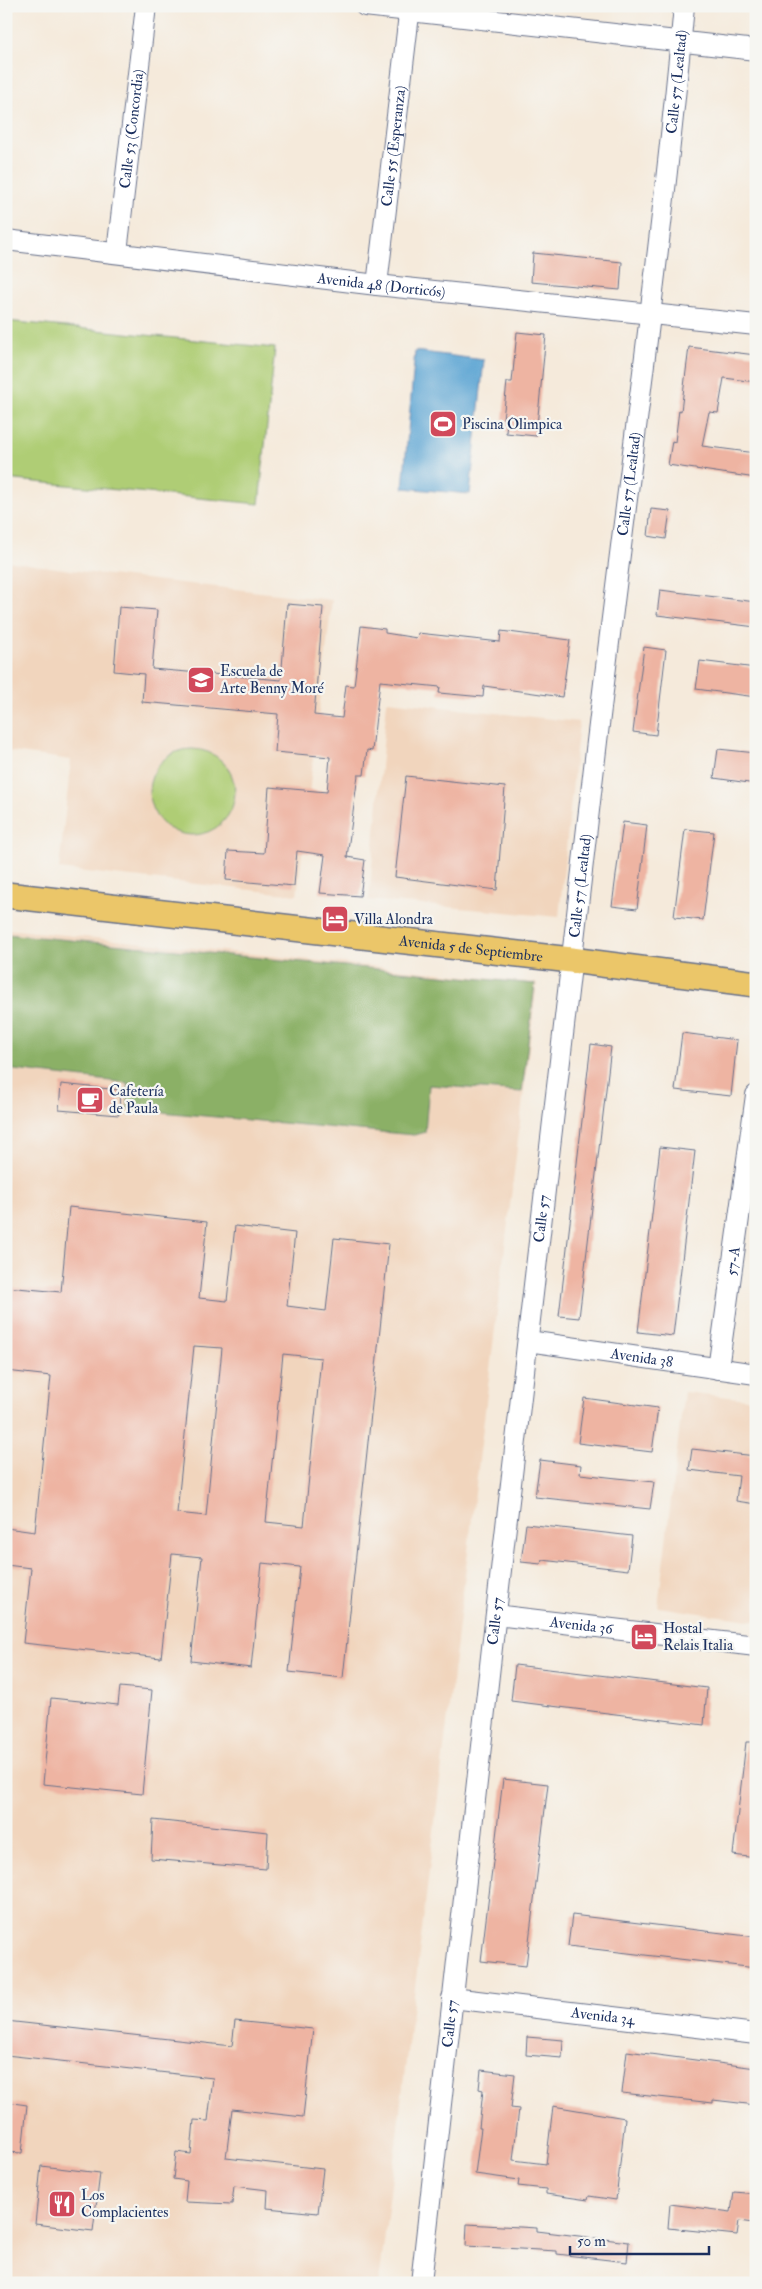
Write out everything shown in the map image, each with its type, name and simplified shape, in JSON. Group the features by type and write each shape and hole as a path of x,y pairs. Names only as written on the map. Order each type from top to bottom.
{"main road":[{"name":"Avenida 5 de Septiembre","path":"6,895 571,960 756,984"}],"street":[{"name":"Calle 53 (Concordia)","path":"117,252 146,6"},
{"path":"364,6 410,9 756,50"},
{"name":"Calle 57 (Lealtad)","path":"571,960 617,566 650,315 684,6"},
{"name":"Calle 55 (Esperanza)","path":"377,285 410,9"},
{"name":"Avenida 48 (Dorticós)","path":"6,240 377,285 756,325"},
{"name":"Calle 57","path":"421,2283 571,960"},
{"name":"57-A","path":"718,1369 752,1146 756,1095"},
{"name":"Avenida 38","path":"528,1341 756,1374"},
{"name":"Avenida 36","path":"496,1615 756,1646"},
{"name":"Avenida 34","path":"452,1998 756,2034"}],"shaded area":[{"name":"Escuela de Arte Benny Moré","path":"6,561 92,573 332,600 297,895 59,869 71,760 6,751"},
{"path":"387,701 579,722 559,917 369,900"},
{"path":"6,929 537,983 379,2283 6,2283"},
{"path":"684,1392 756,1400 756,1621 658,1607"}],"green space":[{"path":"6,321 275,348 259,504 6,479"},
{"path":"192,749 208,752 216,756 228,768 232,776 235,792 232,808 228,816 216,828 208,832 192,835 176,832 168,828 156,816 152,808 149,792 152,776 156,768 168,756 176,752"},
{"path":"6,934 535,984 522,1092 429,1085 425,1132 414,1135 128,1109 128,1083 6,1069"}],"water":[{"name":"Piscina Olimpica","path":"415,351 484,360 470,494 403,488"}],"building":[{"path":"533,253 622,262 620,290 531,282"},
{"path":"517,332 546,335 536,436 506,433 507,420 503,419 507,382 512,382"},
{"path":"689,347 756,355 756,382 724,378 718,413 709,412 702,446 756,453 756,478 668,465 672,441 675,442 679,410 681,411"},
{"path":"651,509 670,511 666,539 648,536"},
{"path":"660,590 756,602 756,627 657,615"},
{"path":"287,604 323,607 314,715 342,718 346,685 354,686 361,626 385,629 385,633 417,638 418,633 500,642 501,631 570,640 562,697 484,686 483,697 439,693 440,687 380,681 372,751 367,750 364,775 358,775 347,857 365,860 360,896 320,893 325,855 297,851 294,886 226,880 228,851 264,853 269,787 327,792 330,757 275,752 278,714 142,702 144,674 114,671 119,607 157,610 152,669 281,680"},
{"path":"644,647 666,650 656,735 633,732"},
{"path":"700,661 756,668 756,697 696,689"},
{"path":"718,749 756,753 756,784 714,778"},
{"path":"406,776 505,787 497,890 395,877"},
{"path":"623,822 647,825 637,909 612,906"},
{"path":"685,829 714,832 703,920 674,917"},
{"path":"682,1033 737,1040 731,1096 675,1090"},
{"path":"591,1044 611,1047 579,1318 559,1316"},
{"name":"Cafetería de Paula","path":"61,1084 120,1090 119,1115 59,1110"},
{"path":"660,1147 695,1151 673,1336 638,1332"},
{"path":"69,1207 207,1222 199,1298 227,1301 235,1226 295,1233 287,1306 326,1311 334,1238 389,1244 343,1678 289,1672 300,1567 262,1563 251,1668 191,1661 202,1557 172,1554 161,1658 23,1643 31,1568 6,1565 6,1528 35,1532 51,1376 6,1371 6,1287 61,1292","holes":["194,1346 222,1348 206,1516 177,1513","283,1354 321,1358 304,1526 266,1522"]},
{"path":"584,1398 658,1408 652,1452 578,1443"},
{"path":"692,1449 756,1456 756,1504 736,1501 739,1476 689,1470"},
{"path":"540,1460 581,1465 580,1474 654,1482 650,1509 535,1497"},
{"path":"526,1524 632,1536 628,1570 542,1560 541,1564 521,1562"},
{"path":"515,1665 707,1688 704,1725 511,1701"},
{"path":"120,1687 152,1690 142,1794 43,1784 51,1698 118,1705"},
{"path":"746,1742 756,1742 756,1858 733,1855"},
{"path":"503,1779 548,1784 526,1966 481,1961"},
{"path":"153,1820 268,1832 266,1869 151,1859"},
{"path":"572,1915 756,1937 756,1968 568,1946"},
{"path":"6,2021 232,2046 235,2021 313,2029 303,2117 232,2109 226,2158 323,2169 318,2213 267,2208 268,2190 234,2186 232,2204 185,2202 187,2181 173,2179 176,2152 191,2154 194,2120 208,2121 213,2078 6,2055"},
{"path":"527,2037 563,2040 562,2058 526,2055"},
{"path":"627,2051 756,2068 756,2105 713,2100 713,2103 622,2093"},
{"path":"481,2070 515,2074 511,2108 519,2109 513,2160 546,2164 553,2106 625,2118 616,2200 589,2196 588,2200 546,2194 546,2189 518,2186 519,2180 475,2174 481,2128 479,2128 483,2090 479,2089"},
{"path":"6,2102 27,2105 22,2153 6,2152"},
{"path":"41,2166 100,2173 93,2231 35,2224"},
{"path":"734,2192 756,2194 754,2223 739,2221 737,2235 668,2228 670,2204 731,2212"},
{"path":"467,2224 537,2228 537,2231 629,2242 627,2262 557,2254 557,2251 466,2246"}],"place":[{"name":"Piscina Olimpica","path":"443,424"},
{"name":"Escuela de Arte Benny Moré","path":"201,680"},
{"name":"Villa Alondra","path":"335,919"},
{"name":"Cafetería de Paula","path":"90,1100"},
{"name":"Hostal Relais Italia","path":"644,1637"},
{"name":"Los Complacientes","path":"62,2204"}]}
